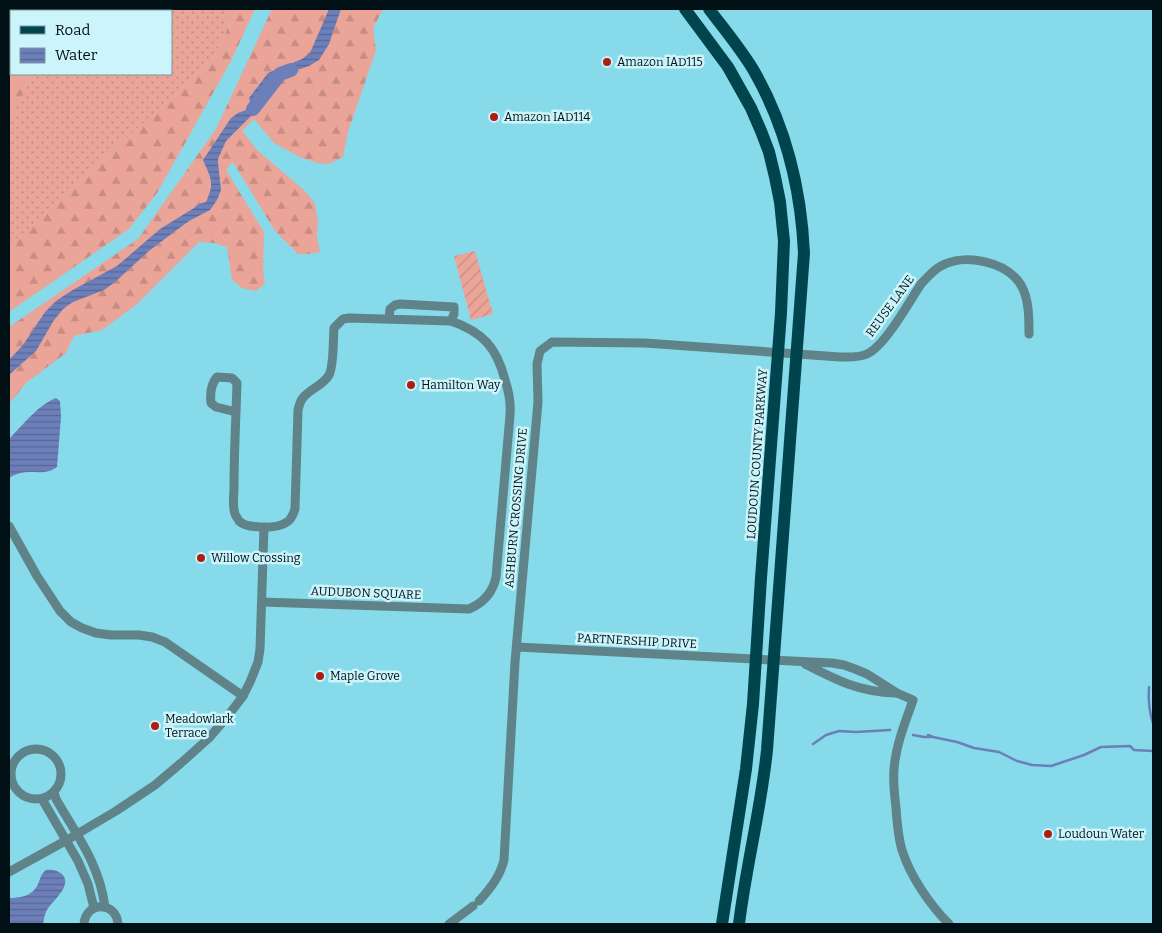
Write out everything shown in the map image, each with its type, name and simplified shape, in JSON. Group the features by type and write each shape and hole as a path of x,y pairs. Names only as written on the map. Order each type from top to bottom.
{"main road":[{"name":"LOUDOUN COUNTY PARKWAY","path":"685,9 728,66 761,131 771,160 780,202 784,241 784,282 753,704 746,769 722,924"},
{"path":"709,9 746,58 769,101 783,136 794,177 801,216 804,253 764,778 739,924"}],"street":[{"name":"REUSE LANE","path":"779,352 848,358 871,352 882,343 928,276 939,266 954,261 972,261 997,265 1004,268 1015,278 1026,296 1029,334"},
{"path":"236,412 235,515 240,522 255,526 281,525 291,518 295,509 298,410 301,400 322,383 332,368 334,328 342,320 349,318 451,321 454,307 400,304 395,305 390,310 389,318"},
{"name":"AUDUBON SQUARE","path":"262,602 469,609 477,606 492,590 497,567 510,408 509,392 502,366 493,350 473,330 451,321"},
{"name":"ASHBURN CROSSING DRIVE","path":"479,900 492,887 504,860 517,648 538,402 537,364 540,351 552,342 645,343 779,352"},
{"path":"9,526 60,611 71,622 96,633 139,636 165,642 243,696"},
{"path":"9,872 67,840 155,785 209,738 243,696 258,662 260,649 264,527"},
{"name":"PARTNERSHIP DRIVE","path":"517,648 844,665 867,674 897,693"},
{"path":"802,663 851,686 882,693 897,693 913,700 900,739 894,769 893,786 898,826 902,850 913,874 936,911 949,924"},
{"path":"35,749 49,753 55,758 61,772 61,779 54,792 42,799 35,800 20,794 15,789 10,774 15,760 20,754 35,749"},
{"path":"54,792 56,799 90,857 99,878 105,907"},
{"path":"42,799 78,861 94,908"},
{"path":"449,924 473,906 458,924"},
{"path":"84,924 86,916 94,908 105,907 117,916 118,924"}],"green space":[{"path":"228,9 227,30 212,60 9,246 9,122 32,75 172,75 172,10 66,10"},
{"path":"228,9 255,9 231,61 157,193 129,229 9,312 9,246 212,60 227,30"},
{"path":"272,9 383,9 373,28 376,50 348,132 343,157 328,164 317,163 300,157 274,143 254,119 242,131 257,150 306,192 315,204 320,252 298,254 275,231 233,162 226,170 264,232 263,270 265,284 256,291 242,288 232,280 227,247 214,243 199,242 136,305 102,330 74,336 66,353 26,383 9,404 9,327 138,239 216,129"},
{"path":"9,51 10,75 32,75 9,122"},
{"path":"475,251 493,314 471,320 454,256"}],"water":[{"path":"329,9 341,9 329,44 319,60 309,66 283,75 274,81 253,114 226,141 218,159 221,190 210,210 189,221 150,250 104,290 73,302 64,308 54,320 36,351 9,375 9,360 23,345 45,312 56,301 117,266 160,229 199,204 206,202 211,181 203,160 231,118 246,110 251,104 249,98 268,73 302,59 310,53"},
{"path":"56,398 60,401 61,417 57,467 43,472 20,473 9,478 9,439 37,411"},
{"path":"46,870 54,870 62,874 65,884 60,894 48,908 43,924 9,924 9,898 30,894 36,888"}],"waterway":[{"path":"253,109 280,74 291,70"},
{"path":"1149,687 1149,705 1153,723"},
{"path":"813,744 826,735 839,731 890,730"},
{"path":"913,735 931,737"},
{"path":"928,735 974,748 999,752 1017,761 1032,765 1051,766 1101,747 1130,746 1134,750 1153,751"}],"place":[{"name":"Amazon IAD115","path":"607,62"},
{"name":"Amazon IAD114","path":"494,117"},
{"name":"Hamilton Way","path":"411,385"},
{"name":"Willow Crossing","path":"201,558"},
{"name":"Maple Grove","path":"320,676"},
{"name":"Meadowlark Terrace","path":"155,726"},
{"name":"Loudoun Water","path":"1048,834"}]}
